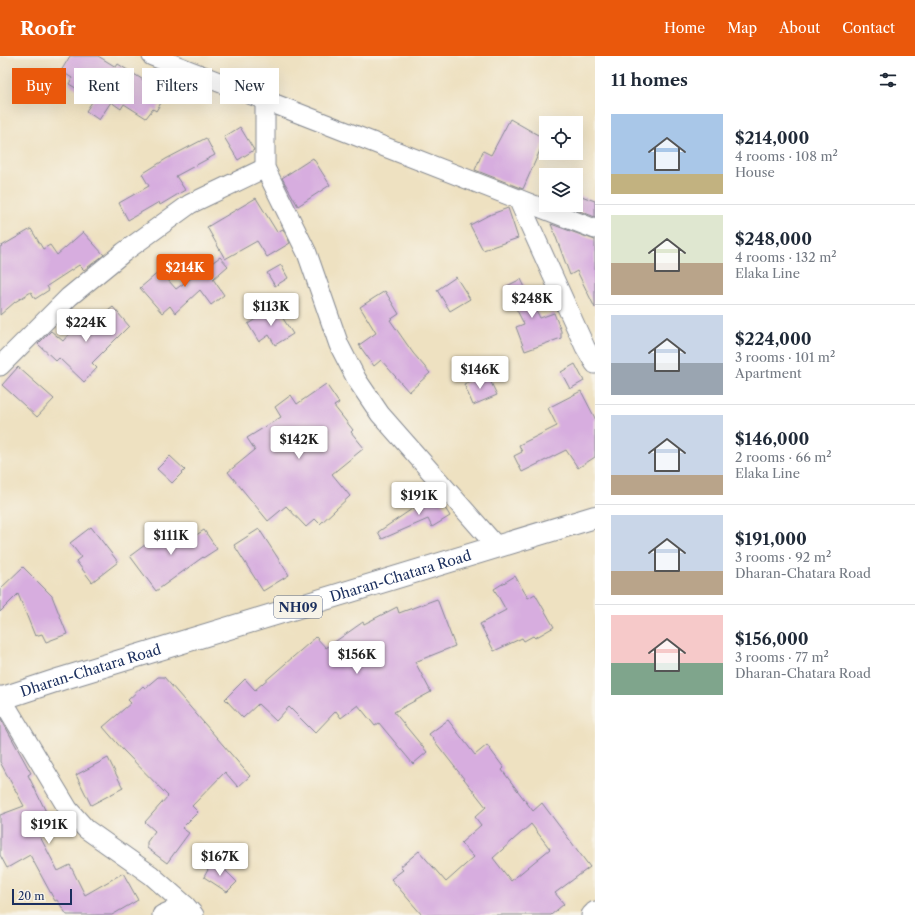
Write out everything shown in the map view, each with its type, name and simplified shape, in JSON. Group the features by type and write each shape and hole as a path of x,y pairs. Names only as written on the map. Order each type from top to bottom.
{"main road":[{"name":"Dharan-Chatara Road","path":"0,698 595,517"}],"street":[{"path":"152,56 220,82"},
{"path":"265,104 265,168 307,253 339,345 356,380 380,414 497,547"},
{"path":"275,104 595,229"},
{"path":"0,366 69,297 130,248 190,204 265,168"},
{"path":"518,199 585,347 595,364"},
{"path":"0,698 68,809 86,829 151,875 189,910"},
{"path":"162,915 189,910"},
{"path":"591,915 595,911"}],"building":[{"path":"70,56 98,56 116,67 118,64 124,68 74,68 74,87 69,84 72,78 66,74 66,68 63,68"},
{"path":"134,74 142,79 142,104 160,104 156,111 153,109 146,118 124,104 134,104"},
{"path":"91,104 110,104 99,120 86,111"},
{"path":"114,104 124,104 121,109"},
{"path":"510,119 539,136 539,153 523,189 475,170 483,151 491,155"},
{"path":"240,127 254,150 238,160 224,137"},
{"path":"206,138 215,155 176,176 185,190 160,205 159,202 128,220 119,203 149,186 142,174 166,159"},
{"path":"313,158 330,185 298,206 282,178"},
{"path":"583,197 595,201 595,217 582,212"},
{"path":"256,198 277,232 283,229 290,243 267,257 257,241 225,259 207,227"},
{"path":"508,208 518,238 483,250 470,225 489,215"},
{"path":"551,224 595,240 595,308 577,271 570,275"},
{"path":"31,229 43,249 50,245 57,255 83,232 104,255 84,270 79,265 47,286 49,290 35,299 31,292 15,302 0,315 0,247"},
{"path":"220,257 228,266 213,279 224,295 211,305 200,290 175,313 170,306 162,313 140,288 160,271 176,289"},
{"path":"281,265 288,278 275,286 267,273"},
{"path":"456,277 470,299 450,311 437,290"},
{"path":"521,279 540,318 554,313 561,331 561,338 525,351 516,327 524,324 505,287"},
{"path":"385,291 399,314 390,320 413,353 430,373 409,392 381,360 374,366 359,345 376,333 360,307"},
{"path":"275,306 293,334 275,345 269,335 259,342 248,324"},
{"path":"113,307 129,326 92,363 97,368 84,382 59,358 56,361 38,344 51,331 63,341 71,332 74,334 101,311 104,314"},
{"path":"575,364 584,381 570,389 561,372"},
{"path":"18,367 54,399 37,417 2,385"},
{"path":"487,374 497,395 473,405 464,384"},
{"path":"326,384 339,403 334,406 353,430 351,432 364,448 332,474 350,496 320,524 315,519 306,527 286,506 268,521 228,472 255,450 247,438 281,417 275,407 291,395 297,404"},
{"path":"581,391 595,418 595,457 578,468 566,450 522,472 514,456 522,452 519,445 557,426 548,408"},
{"path":"170,456 185,470 172,483 157,469"},
{"path":"433,491 450,516 432,527 428,519 382,539 378,532 418,505 416,502"},
{"path":"172,525 184,543 204,530 217,549 203,557 156,591 130,556"},
{"path":"91,527 118,562 92,582 76,561 81,557 70,543"},
{"path":"259,529 289,575 263,591 234,545"},
{"path":"23,567 52,596 67,634 46,642 42,634 35,636 18,594 0,612 0,589"},
{"path":"515,576 528,598 535,594 554,627 535,638 533,636 524,641 522,638 494,651 480,624 506,610 494,589"},
{"path":"437,599 455,646 415,662 431,692 394,712 427,752 413,764 379,723 375,726 358,705 341,718 336,711 315,733 289,707 276,721 258,704 243,718 225,699 245,679 255,690 316,637 326,648 363,622 364,624 397,607 399,613"},
{"path":"158,677 164,677 250,776 238,787 225,772 192,806 198,812 182,828 189,833 167,863 147,848 147,842 155,831 145,822 168,796 123,750 103,727 131,703 128,700 143,686 145,688"},
{"path":"0,717 31,773 28,775 52,824 37,831 58,871 70,865 85,895 123,873 138,900 112,915 67,915 57,900 55,901 30,855 7,868 0,855 0,815 24,806 0,762"},
{"path":"448,720 475,755 487,745 504,768 502,770 533,811 542,803 590,867 555,893 564,904 551,915 422,915 391,879 403,870 400,867 419,851 446,882 474,857 461,843 481,825 475,817 486,807 429,734","holes":["531,824 550,849 511,881 493,858"]},
{"path":"108,758 123,788 91,805 76,775"},
{"path":"214,859 237,882 227,892 204,877"}]}
